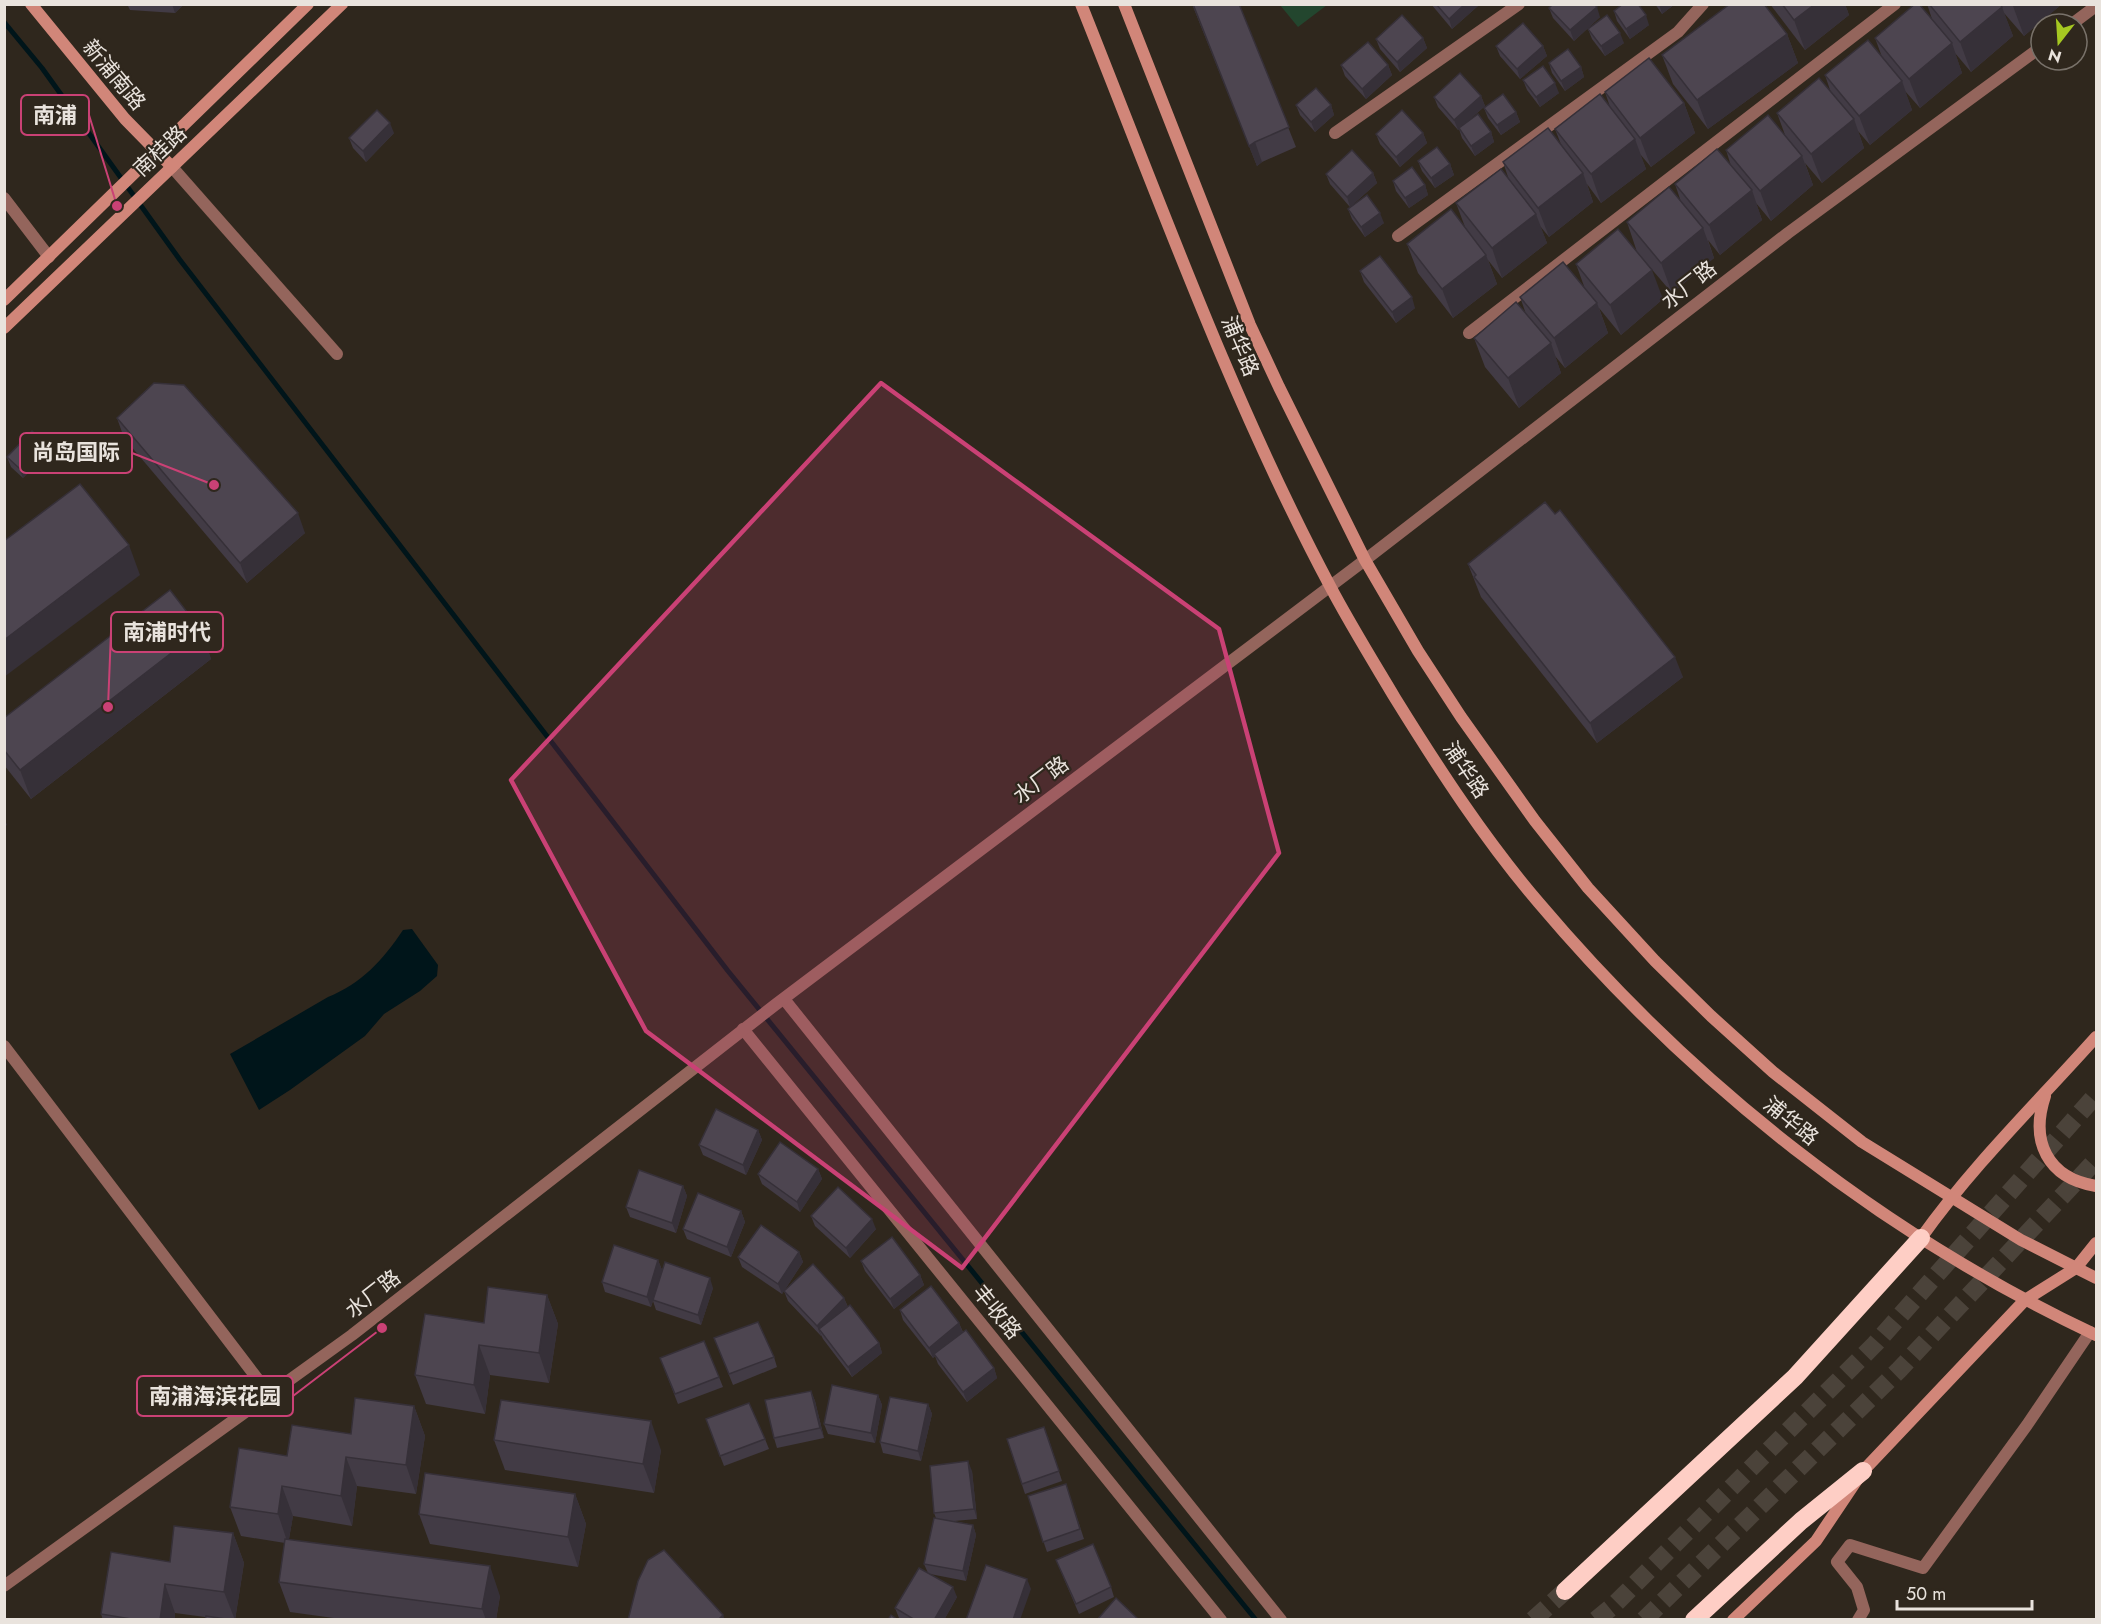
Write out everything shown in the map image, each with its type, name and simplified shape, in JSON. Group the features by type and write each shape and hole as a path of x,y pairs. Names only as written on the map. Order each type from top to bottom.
{"highway":[{"path":"1565,1591 1795,1377 1922,1238"},
{"path":"1694,1620 1801,1521 1863,1472"}],"main road":[{"name":"新浦南路","path":"31,4 87,74 172,167"},
{"name":"南桂路","path":"4,300 308,4"},
{"name":"南桂路","path":"4,328 342,4"},
{"name":"浦华路","path":"1081,4 1219,347 1268,460 1330,586 1416,730 1467,808 1537,902 1619,992 1692,1064 1788,1146 1922,1238 2025,1300 2093,1333"},
{"name":"浦华路","path":"1124,4 1250,325 1278,387 1365,560 1418,651 1461,717 1528,811 1588,888 1655,961 1773,1072 1863,1142 1950,1198 2021,1240 2097,1278"},
{"path":"1922,1238 1950,1198 2097,1036"},
{"path":"2047,1089 2039,1112 2039,1134 2050,1163 2061,1174 2077,1182 2097,1185"},
{"path":"1733,1620 1816,1541 1863,1472 2025,1300 2076,1268 2097,1243"}],"street":[{"path":"1335,133 1519,4"},
{"path":"1398,236 1678,32 1703,4"},
{"path":"1469,333 1895,4"},
{"name":"水厂路","path":"4,1586 352,1335 743,1029 1365,560 1788,233 2029,56"},
{"path":"172,167 337,354"},
{"path":"4,198 49,257"},
{"path":"779,1002 1281,1620"},
{"name":"丰收路","path":"743,1029 1221,1620"},
{"path":"4,1046 269,1394"},
{"path":"1858,1620 1864,1610 1857,1587 1837,1562 1850,1545 1923,1568 2093,1333"}],"highlighted area":[{"path":"881,383 1219,629 1279,853 962,1268 646,1031 511,780"}],"green space":[{"path":"1280,5 1327,5 1298,27"}],"shaded area":[{"path":"412,929 438,965 437,976 420,991 384,1014 365,1036 259,1110 230,1054 351,985 379,961 403,930"}],"building":[{"path":"1193,4 1239,4 1289,127 1249,146"},
{"path":"1436,4 1465,4 1449,19"},
{"path":"1553,4 1594,4 1597,7 1570,30 1549,8"},
{"path":"1623,4 1638,4 1646,15 1626,29 1614,11"},
{"path":"1730,4 1764,4 1787,34 1697,100 1662,55"},
{"path":"1782,4 1815,4 1794,20"},
{"path":"1915,4 1919,4 1952,43 1909,79 1875,38"},
{"path":"1929,4 2000,4 2002,7 1960,42"},
{"path":"1402,15 1423,38 1397,62 1376,39"},
{"path":"1607,15 1620,33 1601,46 1588,29"},
{"path":"1523,23 1543,46 1517,69 1496,46"},
{"path":"1868,40 1902,81 1859,116 1825,75"},
{"path":"1368,42 1388,65 1362,89 1341,65"},
{"path":"1568,49 1581,67 1561,81 1549,63"},
{"path":"1649,58 1684,103 1640,138 1605,92"},
{"path":"1543,66 1555,83 1536,97 1523,80"},
{"path":"1460,73 1481,96 1454,120 1434,97"},
{"path":"1819,78 1854,119 1811,154 1777,113"},
{"path":"1316,88 1331,105 1311,122 1296,105"},
{"path":"1503,94 1516,112 1497,125 1484,108"},
{"path":"1600,94 1635,139 1591,174 1555,129"},
{"path":"377,110 390,123 363,151 349,138"},
{"path":"1402,110 1423,133 1396,157 1376,134"},
{"path":"1478,114 1491,132 1471,146 1459,128"},
{"path":"1768,115 1802,156 1760,191 1726,150"},
{"path":"1548,128 1583,173 1538,208 1503,162"},
{"path":"1437,147 1450,164 1431,178 1418,161"},
{"path":"1717,149 1752,190 1709,225 1675,184"},
{"path":"1352,150 1373,173 1347,197 1326,174"},
{"path":"1412,167 1425,185 1405,198 1393,181"},
{"path":"1501,169 1536,214 1492,248 1456,203"},
{"path":"1669,187 1703,228 1661,263 1627,222"},
{"path":"1367,195 1380,213 1361,227 1348,209"},
{"path":"1451,209 1486,255 1442,289 1407,244"},
{"path":"1618,229 1652,270 1610,305 1576,264"},
{"path":"1380,256 1412,297 1392,312 1360,271"},
{"path":"1563,262 1597,303 1554,338 1520,297"},
{"path":"1516,302 1551,343 1508,378 1474,338"},
{"path":"154,383 184,385 298,513 240,563 117,418"},
{"path":"32,431 44,442 19,468 7,457"},
{"path":"80,484 129,545 4,640 4,541"},
{"path":"1545,502 1555,514 1560,510 1675,657 1590,723 1474,577 1476,575 1468,564"},
{"path":"170,590 201,630 20,770 4,750 4,718"},
{"path":"716,1109 758,1130 743,1165 699,1145"},
{"path":"780,1142 818,1169 797,1202 758,1174"},
{"path":"639,1170 683,1186 672,1223 626,1207"},
{"path":"838,1187 872,1219 846,1248 811,1216"},
{"path":"698,1193 741,1211 727,1247 683,1229"},
{"path":"761,1225 799,1252 778,1284 738,1257"},
{"path":"892,1237 920,1275 890,1299 861,1261"},
{"path":"614,1245 658,1260 647,1297 602,1282"},
{"path":"665,1262 710,1278 698,1315 653,1300"},
{"path":"813,1264 844,1298 817,1326 784,1291"},
{"path":"931,1286 959,1323 929,1348 900,1310"},
{"path":"488,1287 547,1295 539,1353 479,1345 474,1385 415,1375 425,1314 484,1323"},
{"path":"850,1305 879,1343 848,1367 819,1329"},
{"path":"758,1322 774,1357 729,1374 714,1338"},
{"path":"966,1330 994,1368 963,1392 934,1354"},
{"path":"704,1341 719,1377 675,1394 660,1358"},
{"path":"832,1385 878,1395 871,1433 824,1424"},
{"path":"811,1391 820,1428 774,1438 765,1400"},
{"path":"890,1397 928,1404 918,1451 880,1442"},
{"path":"355,1398 414,1406 406,1465 346,1457 341,1496 282,1486 278,1514 230,1507 239,1448 287,1456 292,1425 351,1434"},
{"path":"501,1400 651,1421 643,1464 494,1440"},
{"path":"749,1403 765,1439 720,1456 706,1419"},
{"path":"1044,1427 1059,1471 1022,1484 1007,1439"},
{"path":"968,1461 974,1509 934,1513 930,1466"},
{"path":"425,1473 575,1494 568,1537 419,1514"},
{"path":"1066,1484 1080,1529 1043,1542 1028,1496"},
{"path":"934,1518 973,1525 963,1571 924,1564"},
{"path":"174,1526 233,1533 224,1592 165,1584 160,1620 137,1620 101,1614 111,1552 170,1562"},
{"path":"285,1539 490,1566 482,1609 279,1582"},
{"path":"1093,1544 1111,1587 1076,1604 1056,1560"},
{"path":"664,1550 723,1615 718,1620 628,1620 638,1581 648,1560"},
{"path":"986,1565 1027,1579 1013,1620 966,1620"},
{"path":"919,1568 953,1587 934,1620 915,1620 895,1608"},
{"path":"1116,1598 1139,1620 1097,1620"},
{"path":"891,1615 898,1620 888,1620"},
{"path":"206,1616 232,1620 205,1620"}],"waterway":[{"path":"4,22 42,68 180,260 728,971 1256,1620"}],"tunnel":[{"path":"1596,1620 1613,1606 1875,1344 2096,1095"},
{"path":"1644,1620 1899,1370 2096,1160"},
{"path":"1533,1620 1565,1591"}],"place":[{"name":"南浦","path":"117,206"},
{"name":"尚岛国际","path":"214,485"},
{"name":"南浦时代","path":"108,707"},
{"name":"南浦海滨花园","path":"382,1328"}]}
